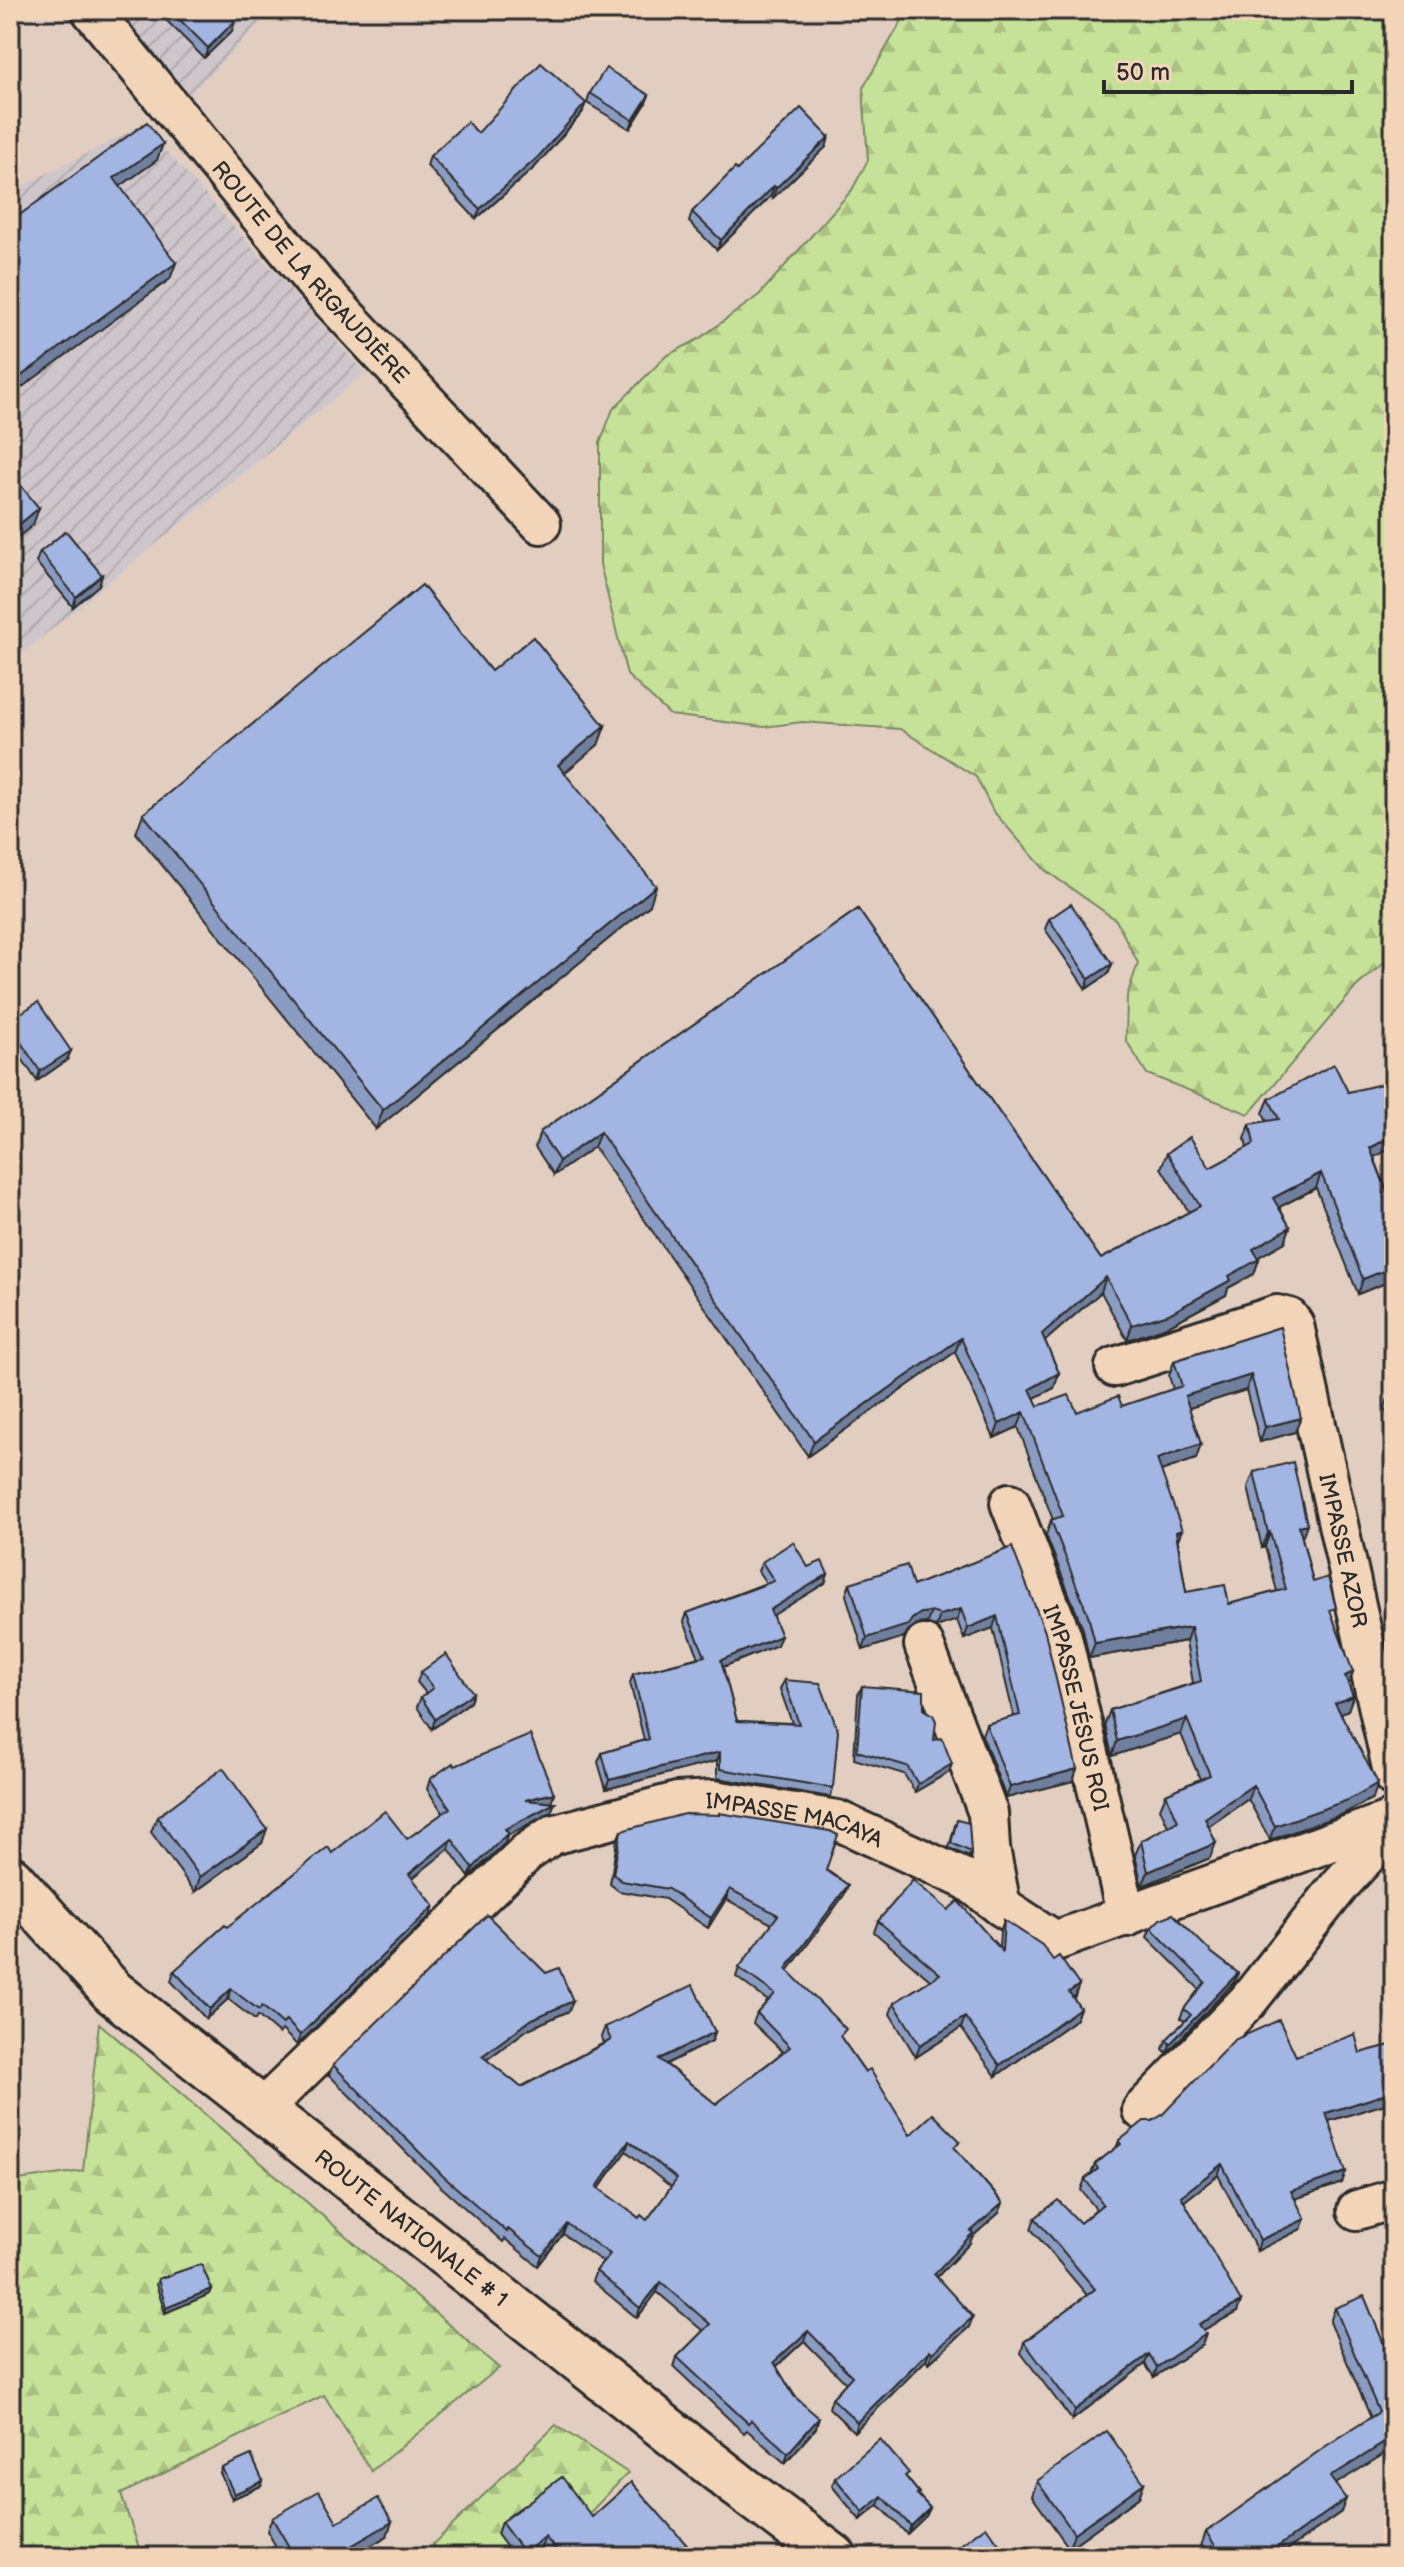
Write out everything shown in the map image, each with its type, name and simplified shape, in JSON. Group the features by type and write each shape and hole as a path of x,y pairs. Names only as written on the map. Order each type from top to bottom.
{"main road":[{"name":"ROUTE NATIONALE # 1","path":"10,1878 113,1992 739,2486 834,2557"}],"street":[{"name":"ROUTE DE LA RIGAUDIÈRE","path":"91,10 315,283 541,524"},
{"name":"IMPASSE AZOR","path":"1115,1367 1277,1315 1289,1318 1294,1325 1394,1777"},
{"name":"IMPASSE JÉSUS ROI","path":"1010,1503 1062,1637 1127,1917"},
{"path":"924,1645 988,1813 990,1848 1001,1906"},
{"name":"IMPASSE MACAYA","path":"261,2110 526,1853 552,1835 585,1824 677,1802 714,1800 837,1820 967,1880 1055,1941 1394,1819"},
{"path":"1142,2110 1247,2002 1340,1885 1394,1826"},
{"path":"1357,2210 1394,2199"}],"shaded area":[{"path":"108,10 273,10 183,101"},
{"path":"143,125 365,373 10,663 10,192"}],"green space":[{"path":"908,10 1394,10 1394,954 1356,987 1249,1114 1147,1074 1126,1040 1127,996 1138,963 1116,920 1045,870 993,811 976,777 900,729 802,722 764,727 670,715 627,675 600,564 600,443 613,409 666,356 699,339 759,295 852,190 868,160 863,88"},
{"path":"99,2023 499,2368 371,2471 324,2395 121,2494 142,2557 22,2557 10,2535 10,2181 83,2171"},
{"path":"556,2425 628,2473 547,2557 436,2557 433,2544"}],"building":[{"path":"170,10 224,10 235,21 208,48"},
{"path":"541,63 586,103 538,157 480,209 430,156 467,122 478,133"},
{"path":"606,68 649,95 633,120 590,93"},
{"path":"801,108 829,137 776,188 774,186 721,240 692,212"},
{"path":"147,122 163,144 114,178 176,263 10,384 10,222"},
{"path":"10,472 39,508 10,532"},
{"path":"66,531 102,575 76,597 40,552"},
{"path":"422,585 491,671 533,637 605,726 558,765 656,886 383,1110 143,814"},
{"path":"1071,904 1112,964 1089,979 1049,919"},
{"path":"858,909 1101,1259 1200,1206 1167,1153 1190,1137 1210,1168 1254,1144 1250,1124 1279,1119 1269,1099 1334,1064 1348,1092 1394,1081 1394,1135 1370,1148 1394,1210 1394,1271 1393,1267 1363,1279 1321,1173 1273,1198 1290,1227 1253,1249 1259,1259 1229,1276 1231,1280 1169,1314 1132,1325 1106,1277 1042,1334 1059,1373 1030,1389 1038,1406 1069,1395 1077,1412 1118,1396 1122,1406 1182,1386 1174,1361 1280,1327 1301,1418 1265,1427 1251,1375 1185,1396 1201,1444 1157,1459 1182,1530 1176,1532 1186,1592 1225,1585 1229,1604 1286,1589 1268,1533 1254,1472 1293,1462 1307,1524 1299,1526 1313,1582 1328,1577 1336,1608 1330,1610 1353,1672 1345,1676 1353,1696 1335,1703 1378,1783 1348,1800 1275,1826 1253,1785 1205,1818 1216,1843 1148,1872 1141,1841 1178,1821 1166,1794 1210,1775 1187,1719 1117,1741 1110,1710 1201,1681 1191,1627 1095,1643 1088,1615 1051,1520 1063,1516 1024,1412 999,1424 961,1338 814,1441 600,1132 559,1161 540,1132"},
{"path":"38,1002 71,1051 40,1071 10,1026 10,1020"},
{"path":"793,1542 808,1567 822,1561 828,1574 770,1610 781,1636 721,1660 737,1721 799,1724 784,1680 820,1683 838,1731 833,1788 720,1769 720,1752 609,1780 602,1753 649,1739 633,1674 705,1656 687,1613 774,1581 762,1562"},
{"path":"1012,1547 1045,1632 1077,1769 1010,1787 986,1724 1020,1715 997,1616 968,1628 961,1609 940,1615 921,1613 908,1625 867,1638 850,1583 907,1565 913,1586"},
{"path":"446,1654 473,1693 435,1719 421,1697 433,1688 421,1672"},
{"path":"862,1686 924,1691 924,1710 936,1721 934,1740 942,1738 952,1764 918,1784 907,1766 857,1751"},
{"path":"530,1735 554,1793 525,1800 555,1803 505,1829 508,1833 473,1868 452,1839 409,1874 434,1906 300,2035 286,2020 283,2024 262,2006 259,2010 231,1989 210,2009 174,1971 225,1925 227,1927 328,1847 332,1853 385,1811 407,1839 450,1808 430,1779 453,1763 455,1766"},
{"path":"223,1768 267,1829 200,1877 157,1817"},
{"path":"684,1814 719,1815 830,1831 838,1835 826,1870 848,1885 786,1969 846,2029 840,2036 865,2072 870,2069 910,2135 933,2114 960,2141 954,2147 1003,2203 971,2231 973,2233 934,2274 973,2317 932,2353 930,2350 857,2422 832,2398 852,2376 808,2331 774,2362 794,2396 819,2418 788,2453 751,2420 748,2423 677,2357 710,2324 661,2282 640,2308 596,2271 610,2254 567,2224 542,2256 508,2229 507,2232 443,2176 333,2065 487,1915 546,1973 559,1968 573,2001 532,2019 482,2056 521,2087 611,2040 605,2027 693,1985 715,2032 659,2059 716,2104 790,2047 757,2013 775,1994 739,1968 778,1915 730,1889 711,1918 668,1889 622,1881 613,1874 621,1831","holes":["629,2141 677,2179 647,2220 641,2215 639,2218 597,2187"]},
{"path":"957,1820 969,1823 971,1852 951,1843"},
{"path":"913,1880 948,1910 958,1901 1002,1951 1004,1920 1042,1945 1053,1960 1059,1956 1079,1985 1069,1992 1080,2008 1000,2065 965,2017 920,2045 894,2003 940,1974 878,1921"},
{"path":"1173,1914 1212,1953 1238,1973 1170,2044 1166,2040 1191,2015 1184,2009 1205,1982 1151,1928 1160,1919"},
{"path":"1394,1915 1394,1933 1389,1919"},
{"path":"1279,2020 1296,2056 1355,2034 1360,2053 1394,2044 1394,2101 1392,2092 1326,2113 1346,2172 1291,2191 1305,2219 1260,2240 1222,2164 1181,2196 1241,2302 1199,2324 1206,2334 1157,2367 1149,2354 1075,2410 1024,2342 1095,2289 1035,2218 1058,2200 1080,2223 1103,2204 1085,2179 1098,2169 1095,2164 1144,2121 1152,2121 1162,2115 1234,2040"},
{"path":"201,2264 212,2289 166,2308 158,2279"},
{"path":"1364,2296 1394,2365 1394,2443 1392,2438 1330,2477 1346,2499 1263,2557 1223,2557 1206,2532 1379,2412 1335,2308"},
{"path":"1107,2431 1144,2483 1074,2533 1037,2481"},
{"path":"880,2439 909,2473 905,2476 930,2508 911,2526 882,2496 863,2512 835,2478"},
{"path":"251,2455 263,2481 234,2494 222,2468"},
{"path":"562,2477 592,2517 631,2482 693,2552 690,2557 563,2557 545,2537 524,2553 501,2522"},
{"path":"319,2491 337,2522 378,2498 392,2522 351,2546 357,2557 295,2557 272,2518"},
{"path":"986,2526 1004,2551 996,2557 944,2557"}]}
